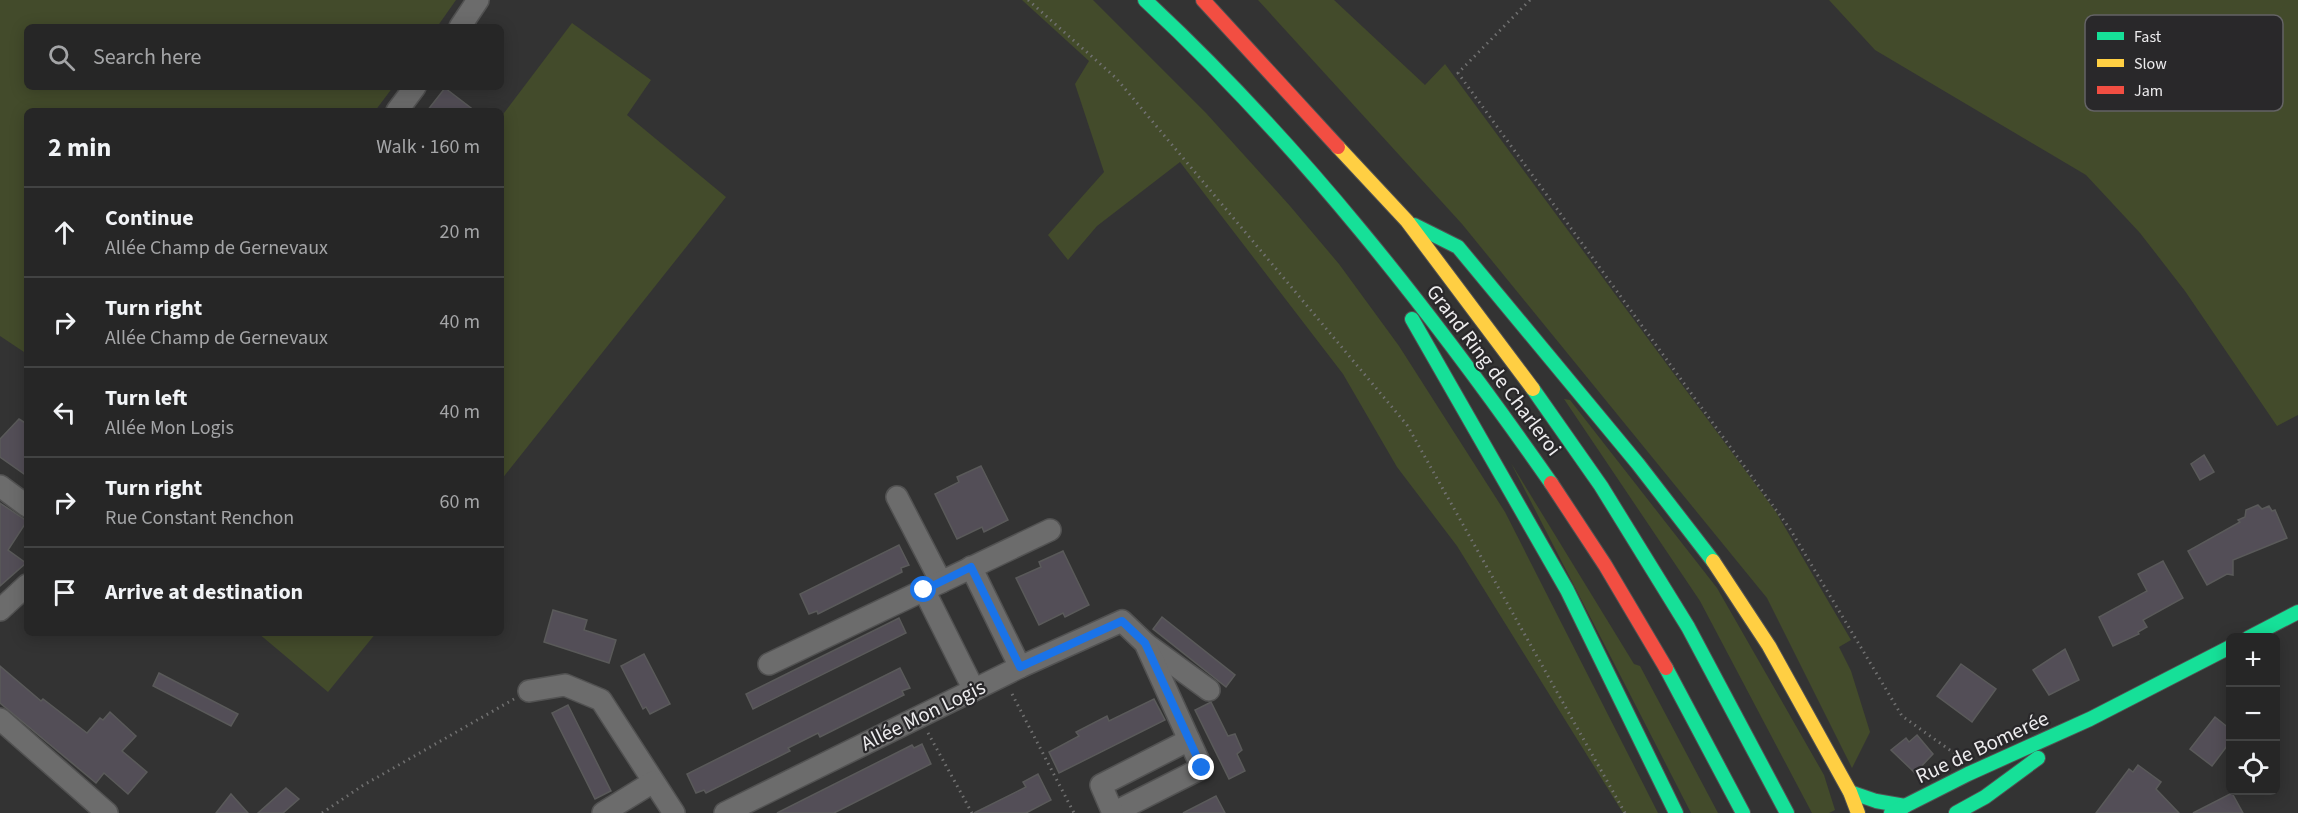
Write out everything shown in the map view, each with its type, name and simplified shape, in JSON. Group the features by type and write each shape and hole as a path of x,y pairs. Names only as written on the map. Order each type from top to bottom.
{"main road":[{"name":"Grand Ring de Charleroi","path":"1146,0 1271,128 1376,248 1478,378 1568,506 1655,648 1743,813"},
{"name":"Grand Ring de Charleroi","path":"1203,0 1407,221 1507,353 1601,486 1688,627 1786,813"},
{"path":"1407,221 1458,247 1681,517 1739,599 1783,668 1850,792 1858,813"},
{"path":"1376,248 1427,349 1567,590 1676,813"},
{"path":"2258,633 2298,612"},
{"name":"Rue de Bomerée","path":"1891,813 1968,774 2090,719 2226,648"},
{"name":"Rue de Bomerée","path":"1956,813 1985,797 2090,719"},
{"path":"1850,792 1876,801 1905,806"}],"street":[{"path":"462,24 478,0"},
{"path":"399,108 413,90"},
{"path":"0,486 24,504"},
{"path":"897,497 974,690"},
{"path":"769,664 1050,530"},
{"path":"971,567 1012,672"},
{"path":"0,610 24,588"},
{"name":"Allée Mon Logis","path":"725,813 974,690 1122,621 1145,643"},
{"path":"1145,643 1209,690"},
{"path":"1145,643 1202,768 1113,813 1101,785 1189,740"},
{"path":"529,691 565,685 601,700 674,813"},
{"path":"0,719 107,813"},
{"path":"603,813 653,782"}],"path":[{"path":"1028,0 1116,78 1407,425 1568,716 1625,813"},
{"path":"1530,0 1458,73 1790,529 1902,716 1958,757"},
{"path":"1012,672 1074,813"},
{"path":"322,813 362,786 529,691"},
{"path":"919,717 972,813"}],"green space":[{"path":"0,0 456,0 439,24 24,24 24,90 391,90 377,108 24,108 24,352 0,336"},
{"path":"1022,0 1093,0 1206,113 1339,264 1399,346 1505,512 1658,813 1623,813 1457,546 1397,467 1343,374 1180,162 1097,226 1068,260 1048,235 1104,172 1075,84 1089,61"},
{"path":"1258,0 1334,0 1425,85 1445,64 1776,512 1851,640 1839,647 1851,671 1870,732 1852,768 1767,598 1462,224"},
{"path":"1829,0 2298,0 2298,415 2277,426 2185,291 2140,233 2086,175 1875,50"},
{"path":"572,23 651,80 627,115 726,197 504,476 504,113"},
{"path":"1564,399 1570,400 1717,588 1824,775 1835,810 1829,813 1812,813 1700,601"},
{"path":"1511,463 1634,664 1640,666 1718,813 1691,813"},
{"path":"262,636 374,636 328,692"}],"building":[{"path":"443,90 448,90 471,108 429,108"},
{"path":"19,419 24,422 24,474 0,457 0,439"},
{"path":"2204,455 2214,472 2200,480 2191,464"},
{"path":"981,466 1008,520 984,532 982,527 957,539 935,494 959,482 957,477"},
{"path":"0,503 24,519 24,526 8,550 24,562 24,565 0,586"},
{"path":"2258,505 2262,509 2269,506 2272,511 2275,510 2287,538 2233,560 2233,575 2227,574 2207,585 2188,551 2240,522 2238,520 2245,517 2246,510"},
{"path":"899,545 909,565 901,568 902,572 818,614 817,611 809,614 800,594"},
{"path":"1063,551 1089,605 1065,617 1063,613 1039,625 1016,578 1041,567 1039,562"},
{"path":"2163,561 2183,598 2143,620 2147,627 2138,632 2139,634 2113,646 2099,617 2147,591 2138,574"},
{"path":"553,610 587,620 584,630 616,640 609,663 544,642"},
{"path":"1162,617 1235,675 1226,687 1153,629"},
{"path":"899,618 906,633 753,709 746,694"},
{"path":"2065,649 2079,680 2049,695 2033,670"},
{"path":"644,654 670,704 650,714 646,707 643,709 621,666"},
{"path":"1961,664 1996,689 1972,722 1937,696"},
{"path":"0,666 41,701 43,699 87,733 100,718 103,720 110,712 136,736 122,751 147,772 128,794 104,773 96,783 0,703"},
{"path":"900,668 910,688 902,691 904,695 820,737 818,733 788,748 790,751 706,793 704,790 696,793 687,774"},
{"path":"159,673 238,714 231,726 153,686"},
{"path":"1154,699 1165,720 1059,773 1049,752 1079,736 1076,732 1107,716 1109,721"},
{"path":"1211,702 1228,736 1235,734 1242,750 1237,754 1245,771 1229,779 1195,710"},
{"path":"568,705 611,791 595,799 552,713"},
{"path":"2215,717 2226,726 2226,747 2212,766 2190,749"},
{"path":"1917,735 1933,754 1915,773 1891,750 1906,738 1909,742"},
{"path":"922,744 931,764 834,813 777,813 912,745 914,748"},
{"path":"2138,765 2161,782 2156,789 2179,813 2096,813 2129,769 2133,772"},
{"path":"1038,774 1051,800 1026,813 974,813 1026,787 1023,782"},
{"path":"286,788 299,799 283,813 258,813"},
{"path":"231,794 248,813 216,813"},
{"path":"2228,795 2233,795 2243,813 2193,813"},
{"path":"1216,796 1225,813 1183,813"}],"traffic: fast":[{"path":"1145,0 1257,112 1361,231 1459,355 1551,483"},
{"path":"1414,225 1458,247 1638,464 1713,561"},
{"path":"1412,319 1567,590 1676,813"},
{"path":"1533,389 1601,486 1688,627 1787,813"},
{"path":"2258,633 2298,612"},
{"path":"1891,813 1968,774 2090,719 2226,649"},
{"path":"1666,668 1743,813"},
{"path":"1956,813 1985,797 2038,758"},
{"path":"1850,792 1876,801 1905,806"}],"traffic: slow":[{"path":"1338,147 1407,221 1533,389"},
{"path":"1713,561 1769,646 1850,792 1858,813"}],"traffic: jam":[{"path":"1203,0 1338,147"},
{"path":"1551,483 1605,565 1666,668"}],"route":[{"path":"924,590 971,567 1020,667 1122,621 1145,643 1202,768"}]}
